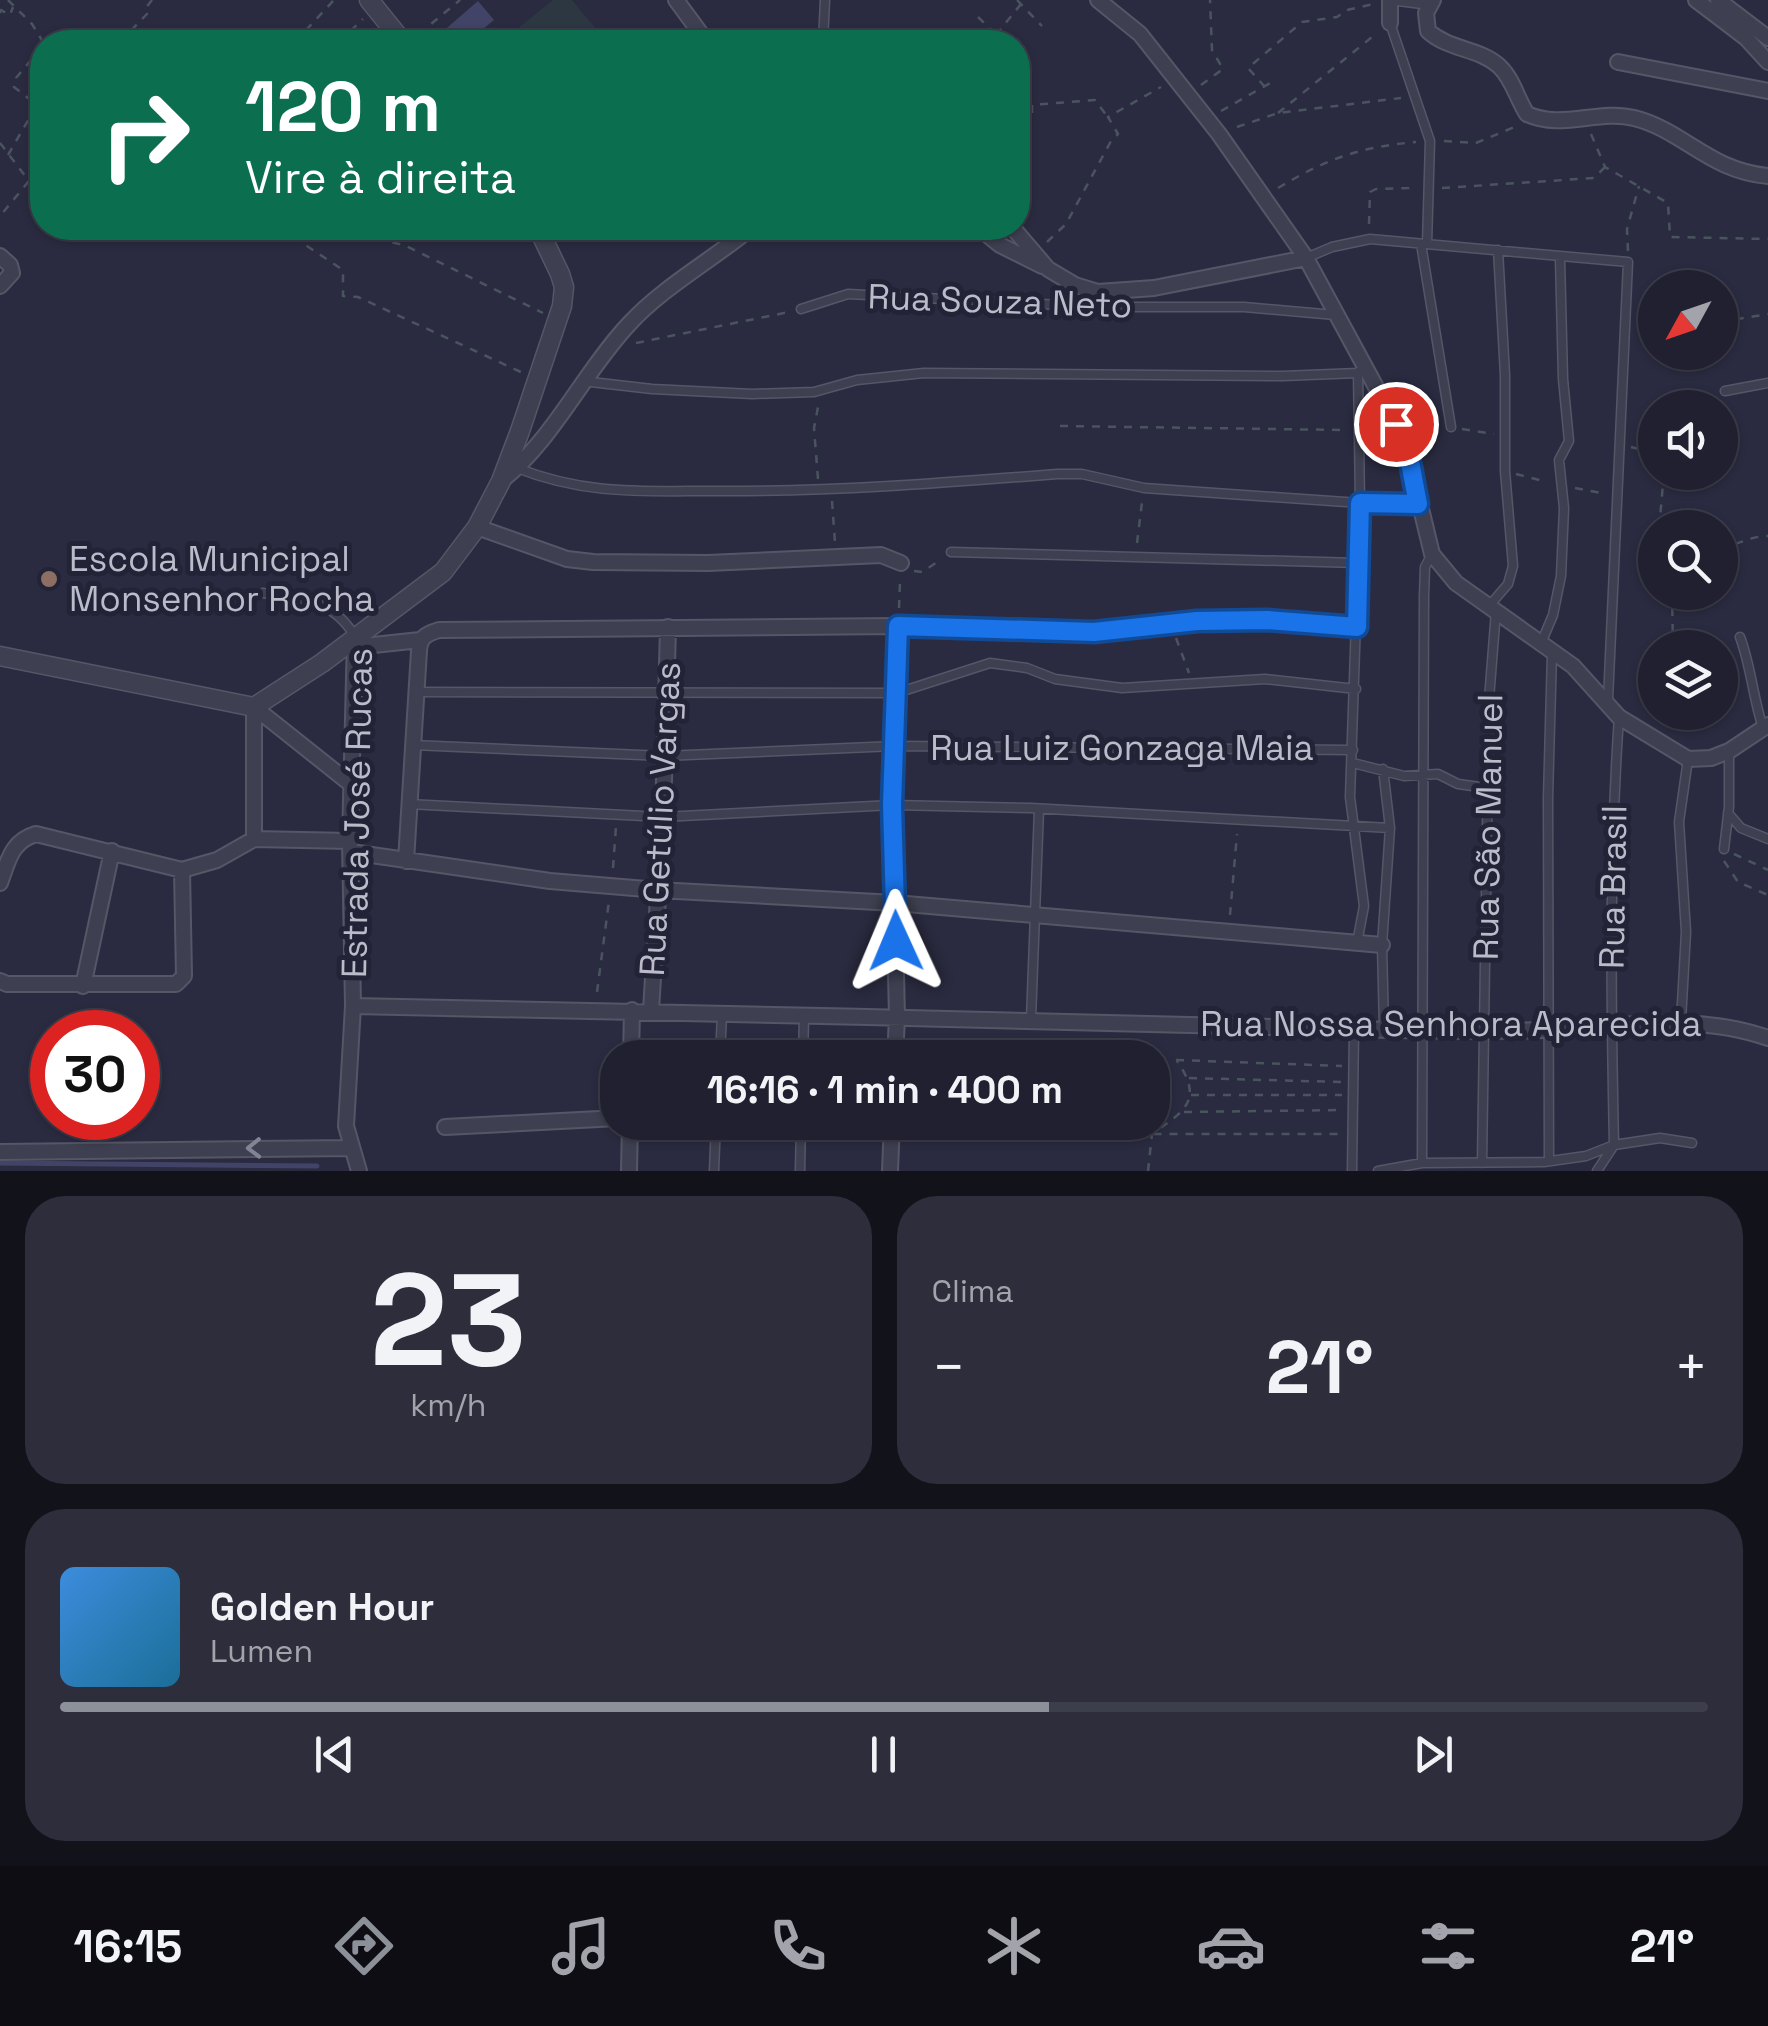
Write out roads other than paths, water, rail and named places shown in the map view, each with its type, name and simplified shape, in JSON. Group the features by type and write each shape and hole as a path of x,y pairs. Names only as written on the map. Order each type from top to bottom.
{"street":[{"path":"676,0 698,30"},
{"path":"1098,0 1140,34 1219,134 1306,258 1340,316 1362,370 1396,424 1410,462 1432,554 1456,582 1574,666 1619,717 1688,759 1711,758 1730,751 1766,726"},
{"path":"1390,0 1390,24"},
{"path":"1696,0 1746,38 1768,62"},
{"path":"1718,0 1768,38"},
{"path":"1431,2 1426,13 1428,31 1444,42 1496,63 1527,114 1552,121 1632,117 1735,170 1768,176"},
{"path":"372,4 395,30"},
{"path":"1618,62 1768,90"},
{"name":"Estrada José Rucas","path":"359,1171 346,1126 353,1006 355,642 443,572 477,527 501,481 559,321 564,287 548,240"},
{"path":"501,481 518,468 633,319 735,240"},
{"path":"994,240 1075,286 1098,292 1120,292 1306,258"},
{"path":"1024,240 1048,269"},
{"path":"0,256 10,264 12,274 0,286"},
{"path":"477,527 567,560 836,559 881,555 901,564"},
{"path":"406,860 420,646 427,634 439,630 898,626 892,805 896,1040"},
{"name":"Rua Getúlio Vargas","path":"651,1010 663,817 668,627"},
{"path":"254,707 355,642 420,646"},
{"path":"0,656 254,707 352,785"},
{"path":"254,707 254,839"},
{"path":"0,883 13,849 36,834 182,870 218,860 254,839 351,846 406,860 612,886 895,903 1382,945"},
{"path":"83,986 112,851"},
{"path":"0,981 83,986 176,984 182,979 182,870"},
{"name":"Rua Nossa Senhora Aparecida","path":"353,1006 1484,1032 1681,1021 1734,1027 1768,1038"},
{"path":"631,1040 632,1010"},
{"path":"445,1127 600,1119"},
{"path":"629,1171 630,1140"},
{"path":"890,1171 891,1140"},
{"path":"0,1152 351,1148"}],"lane":[{"path":"824,30 825,0"},
{"path":"1390,0 1431,2"},
{"path":"1390,24 1430,141 1424,244 1451,423"},
{"path":"1306,258 1332,247 1370,239 1628,262 1608,705"},
{"path":"1492,608 1508,584 1513,566 1498,250"},
{"path":"1548,1162 1547,645 1561,576 1564,508 1559,460 1569,442 1562,378 1560,258"},
{"name":"Rua Souza Neto","path":"801,309 848,294 1100,307 1244,307 1340,316"},
{"path":"582,381 752,394 822,390 870,378 924,373 1283,376 1362,370 1350,797 1364,906 1358,943"},
{"path":"1730,390 1768,383"},
{"path":"518,468 550,481 609,490 819,490 1082,474 1144,488 1418,504"},
{"path":"951,552 1358,563"},
{"path":"1422,1163 1424,596 1426,567 1432,554"},
{"path":"263,594 318,602 341,618 355,642"},
{"name":"Rua São Manuel","path":"1482,1164 1492,608"},
{"path":"898,626 1094,632 1267,620 1357,627"},
{"path":"1740,637 1751,692 1766,726"},
{"path":"416,692 897,692 990,663 1110,687 1265,679 1356,689"},
{"name":"Rua Brasil","path":"1614,1145 1612,812 1619,717"},
{"name":"Rua Luiz Gonzaga Maia","path":"412,745 664,756 895,746 1352,750"},
{"path":"1724,849 1730,751"},
{"path":"1681,1021 1686,932 1679,822 1688,759"},
{"name":"Rua Luiz Gonzaga Maia","path":"1353,763 1404,776 1438,774 1458,784 1487,788"},
{"path":"1383,769 1390,828 1382,945 1384,1029"},
{"path":"408,804 663,817 892,805 1390,828"},
{"path":"1031,1019 1039,809"},
{"path":"1728,813 1741,828 1768,839"},
{"path":"721,1040 722,1014"},
{"path":"803,1040 804,1018"},
{"path":"1352,1171 1354,1028"},
{"path":"1378,1171 1422,1163 1548,1162 1660,1138 1692,1143"},
{"path":"714,1171 715,1140"},
{"path":"800,1171 801,1140"},
{"path":"1598,1171 1614,1145"}],"water":[{"path":"478,1 494,20 482,30 444,30"}],"waterway":[{"path":"0,1163 317,1166"}],"place":[{"name":"Escola Municipal Monsenhor Rocha","path":"49,579"}]}
